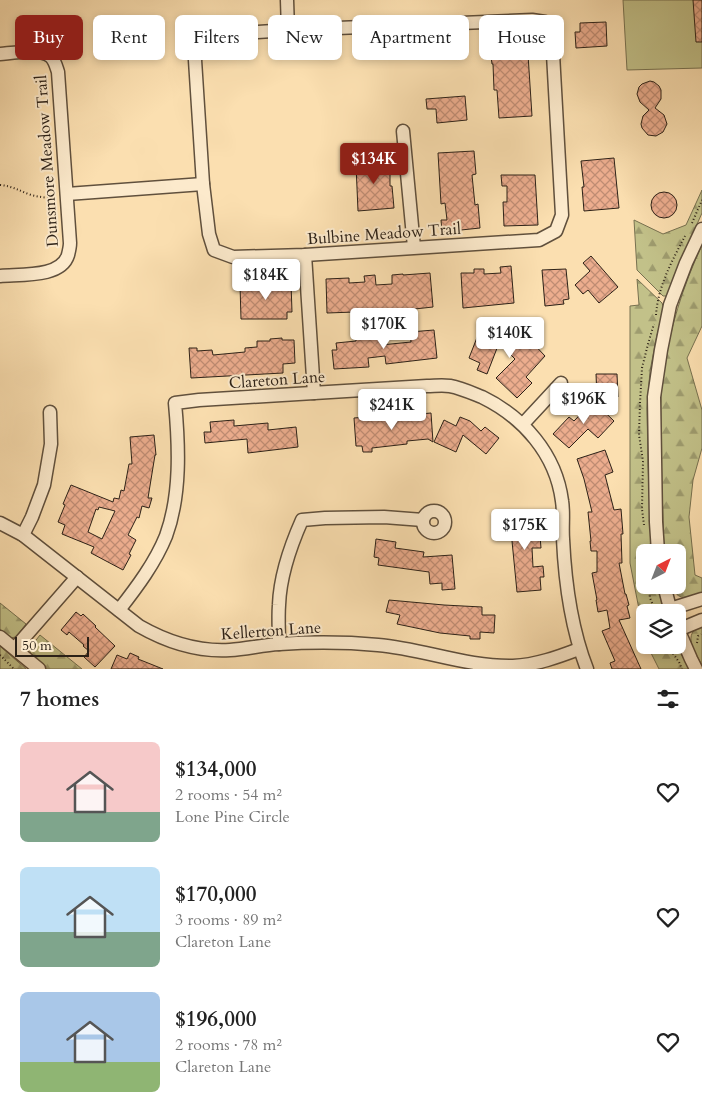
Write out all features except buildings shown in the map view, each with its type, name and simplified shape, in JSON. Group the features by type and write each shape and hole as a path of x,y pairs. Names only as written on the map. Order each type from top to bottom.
{"street":[{"path":"287,0 288,15"},
{"name":"Bulbine Meadow Trail","path":"203,184 208,234 214,250 233,257 539,240 556,231 562,215 562,206 552,36 545,22 532,20 342,28"},
{"path":"67,196 203,184 196,60 199,44 214,35 268,31"},
{"name":"Dunsmore Meadow Trail","path":"0,54 43,52 51,56 56,63 70,243 68,256 57,269 48,272 0,276"},
{"path":"403,131 414,247"},
{"path":"657,544 654,397 670,304 702,229"},
{"path":"305,254 314,393"},
{"path":"523,424 561,382"},
{"name":"Clareton Lane","path":"119,610 154,560 166,536 177,484 178,437 175,404 199,400 450,386 471,392 489,401 523,424 539,443 550,462 562,501 563,539 571,609 579,649 587,669"},
{"path":"23,535 44,485 51,444 50,412"},
{"path":"279,644 279,604 283,576 290,548 302,520 384,517 423,520"},
{"name":"Kellerton Lane","path":"0,523 23,535 139,626 178,644 204,649 228,650 279,644 355,643 383,645 447,664 515,666 554,658 579,649"},
{"path":"15,648 78,577"},
{"path":"686,606 702,600"},
{"path":"686,626 702,620"},
{"path":"0,637 39,669"},
{"path":"686,648 696,669"}],"path":[{"path":"0,185 10,186 43,197 67,196"},
{"path":"672,654 682,669"},
{"path":"0,655 14,669"}],"green space":[{"path":"623,0 702,0 702,68 627,70"},
{"path":"702,190 702,213 667,296 663,296 637,270 634,220 663,234 686,225"},
{"path":"702,245 702,326 687,358 702,410 702,448 693,480 689,517 695,575 702,578 702,593 683,597 677,594 686,594 686,544 664,544 661,389 673,325 689,276"},
{"path":"637,279 662,303 664,309 650,371 647,408 652,544 636,544 636,594 630,563 630,306 639,305"},
{"path":"636,594 660,594 663,604 638,604"},
{"path":"0,603 26,624 16,637 10,638 0,629"},
{"path":"702,625 702,665 693,649 691,638 692,633"},
{"path":"40,635 82,669 45,669 32,656 29,649"},
{"path":"0,646 26,669 0,669"},
{"path":"652,654 681,654 690,669 659,669"}]}
